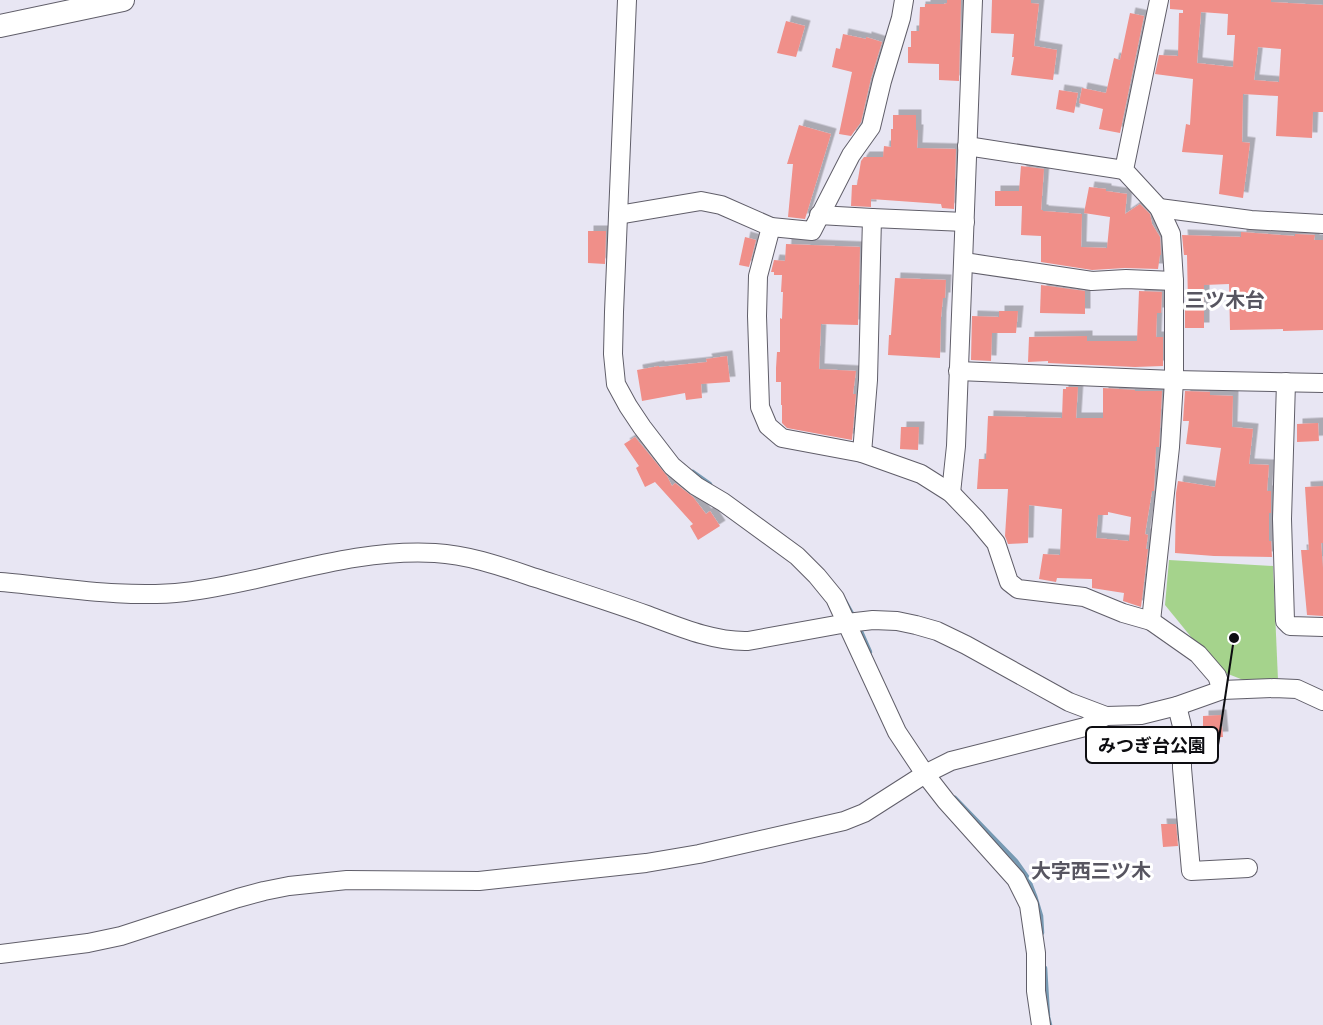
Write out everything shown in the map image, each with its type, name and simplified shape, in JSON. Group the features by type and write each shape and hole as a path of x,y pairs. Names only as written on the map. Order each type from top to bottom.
{"street":[{"path":"0,26 123,0"},
{"path":"627,0 613,354 616,384 628,406 672,466 696,486 723,502 797,556 835,598 897,732 925,774 953,809 1016,879 1029,905 1036,953 1036,991 1041,1025"},
{"path":"618,215 701,201 722,205 771,227 812,231 851,155 871,127 904,0"},
{"path":"951,493 956,446 974,0"},
{"path":"1124,170 1159,0"},
{"path":"967,146 1124,170 1159,208 1171,234 1174,280 1174,380 1170,447 1151,621"},
{"path":"1159,208 1251,220 1323,224"},
{"path":"819,215 965,222"},
{"path":"862,453 868,380 872,218"},
{"path":"771,227 758,276 757,316 760,407 768,426 782,438 862,453 921,474 951,493 976,519 996,543 1009,582 1018,589 1084,597 1123,613 1151,621 1198,654 1217,676 1222,690"},
{"path":"964,262 1092,281 1174,280"},
{"path":"958,371 1174,380 1323,383"},
{"path":"1286,382 1282,519 1285,621 1290,626 1323,627"},
{"path":"0,582 127,594 186,592 371,555 435,553 461,556 494,564 676,626 733,642 780,636 847,623 873,620 897,621 937,631 1069,702 1106,716 1141,715 1177,706 1222,690 1297,689 1323,701"},
{"path":"1177,706 1182,726 1182,768 1191,871 1248,868"},
{"path":"0,954 88,943 121,936 238,898 289,886 347,880 479,880 646,863 699,854 844,821 864,813 925,774 951,761 1085,727 1106,716"}],"green space":[{"path":"1169,560 1273,566 1278,680 1256,685 1218,670 1165,605"}],"building":[{"path":"947,0 961,0 959,81 939,80 939,64 908,63 911,31 919,31 920,7 925,7 925,4 944,4"},
{"path":"992,0 1031,0 1031,3 1039,4 1034,46 1057,50 1053,80 1011,75 1014,34 991,33"},
{"path":"1170,0 1271,0 1271,2 1323,5 1323,112 1313,112 1312,138 1276,136 1278,96 1243,94 1242,142 1250,143 1243,198 1219,194 1223,155 1182,152 1186,124 1190,125 1193,79 1155,74 1159,55 1178,56 1179,13 1183,13 1183,10 1170,9","holes":["1201,12 1228,14 1227,35 1235,35 1233,67 1197,63","1258,47 1281,49 1279,82 1254,80"]},
{"path":"1130,13 1144,16 1120,133 1099,129 1103,109 1079,103 1082,88 1106,93 1114,58 1120,60"},
{"path":"786,21 805,26 796,57 777,53"},
{"path":"843,34 882,42 861,122 851,136 839,134 852,72 832,67 836,48 840,49"},
{"path":"1059,90 1078,93 1074,113 1056,109"},
{"path":"893,115 916,115 917,148 956,149 954,209 942,208 941,204 871,199 871,207 851,206 852,185 857,185 861,161 864,157 883,157 884,146 891,147"},
{"path":"799,125 831,134 805,219 788,217 793,164 787,164"},
{"path":"1021,166 1044,169 1041,210 1082,214 1081,247 1107,248 1110,217 1084,213 1089,187 1127,194 1125,214 1140,204 1150,214 1152,224 1160,237 1161,255 1158,269 1092,270 1041,262 1041,236 1021,235 1022,206 995,206 995,191 1019,191"},
{"path":"588,231 606,231 605,264 588,263"},
{"path":"1241,232 1295,236 1295,234 1315,235 1314,240 1323,240 1323,330 1230,330 1229,284 1204,285 1204,328 1185,328 1185,303 1188,303 1187,255 1184,255 1182,235 1241,237"},
{"path":"745,237 756,240 749,267 739,265"},
{"path":"786,244 860,247 858,325 821,324 819,369 856,371 852,440 787,428 782,423 781,382 776,382 776,368 777,352 780,352 782,275 774,275 774,272 771,272 774,260 785,261"},
{"path":"895,278 946,280 941,317 940,358 888,355"},
{"path":"1041,285 1085,291 1085,314 1040,313"},
{"path":"1139,291 1162,292 1161,313 1157,313 1156,337 1163,337 1163,366 1135,367 1048,363 1048,361 1028,362 1029,337 1087,336 1087,341 1137,341"},
{"path":"999,311 1018,311 1016,333 992,333 991,361 971,360 972,316 999,317"},
{"path":"727,356 730,382 701,384 702,398 686,400 685,393 642,401 637,370 707,362 706,359"},
{"path":"1066,387 1078,387 1076,418 1103,418 1103,388 1162,391 1154,491 1152,491 1145,534 1148,535 1146,549 1148,549 1141,607 1123,601 1124,593 1092,588 1092,579 1057,578 1056,582 1039,579 1043,554 1060,555 1062,509 1029,505 1028,543 1008,544 1005,536 1008,489 977,489 979,459 986,459 988,416 1062,418 1063,389","holes":["1108,512 1131,517 1129,541 1096,538 1098,515 1108,515"]},
{"path":"1185,391 1233,396 1232,427 1253,429 1249,464 1269,465 1267,491 1271,491 1269,541 1271,541 1272,557 1175,553 1178,481 1215,487 1221,448 1186,444 1189,421 1183,421"},
{"path":"1318,423 1319,441 1297,442 1297,424"},
{"path":"901,427 919,427 918,450 900,449"},
{"path":"635,437 667,476 672,486 675,483 693,497 706,514 710,511 720,526 698,540 690,526 693,524 655,482 645,487 636,468 639,466 624,444"},
{"path":"1323,486 1323,543 1321,543 1323,616 1307,615 1301,550 1309,550 1305,487"},
{"path":"1221,715 1223,737 1203,738 1203,716"},
{"path":"1161,824 1176,824 1178,846 1163,847"}],"waterway":[{"path":"693,472 710,484"},
{"path":"845,601 854,617"},
{"path":"859,627 870,652"},
{"path":"955,798 1016,861 1028,878 1041,916 1042,933"},
{"path":"1045,968 1050,1025"}],"place":[{"name":"みつぎ台公園","path":"1234,638"}],"district":[{"name":"三ツ木台","path":"1225,302"},
{"name":"大字西三ツ木","path":"1091,873"}]}
